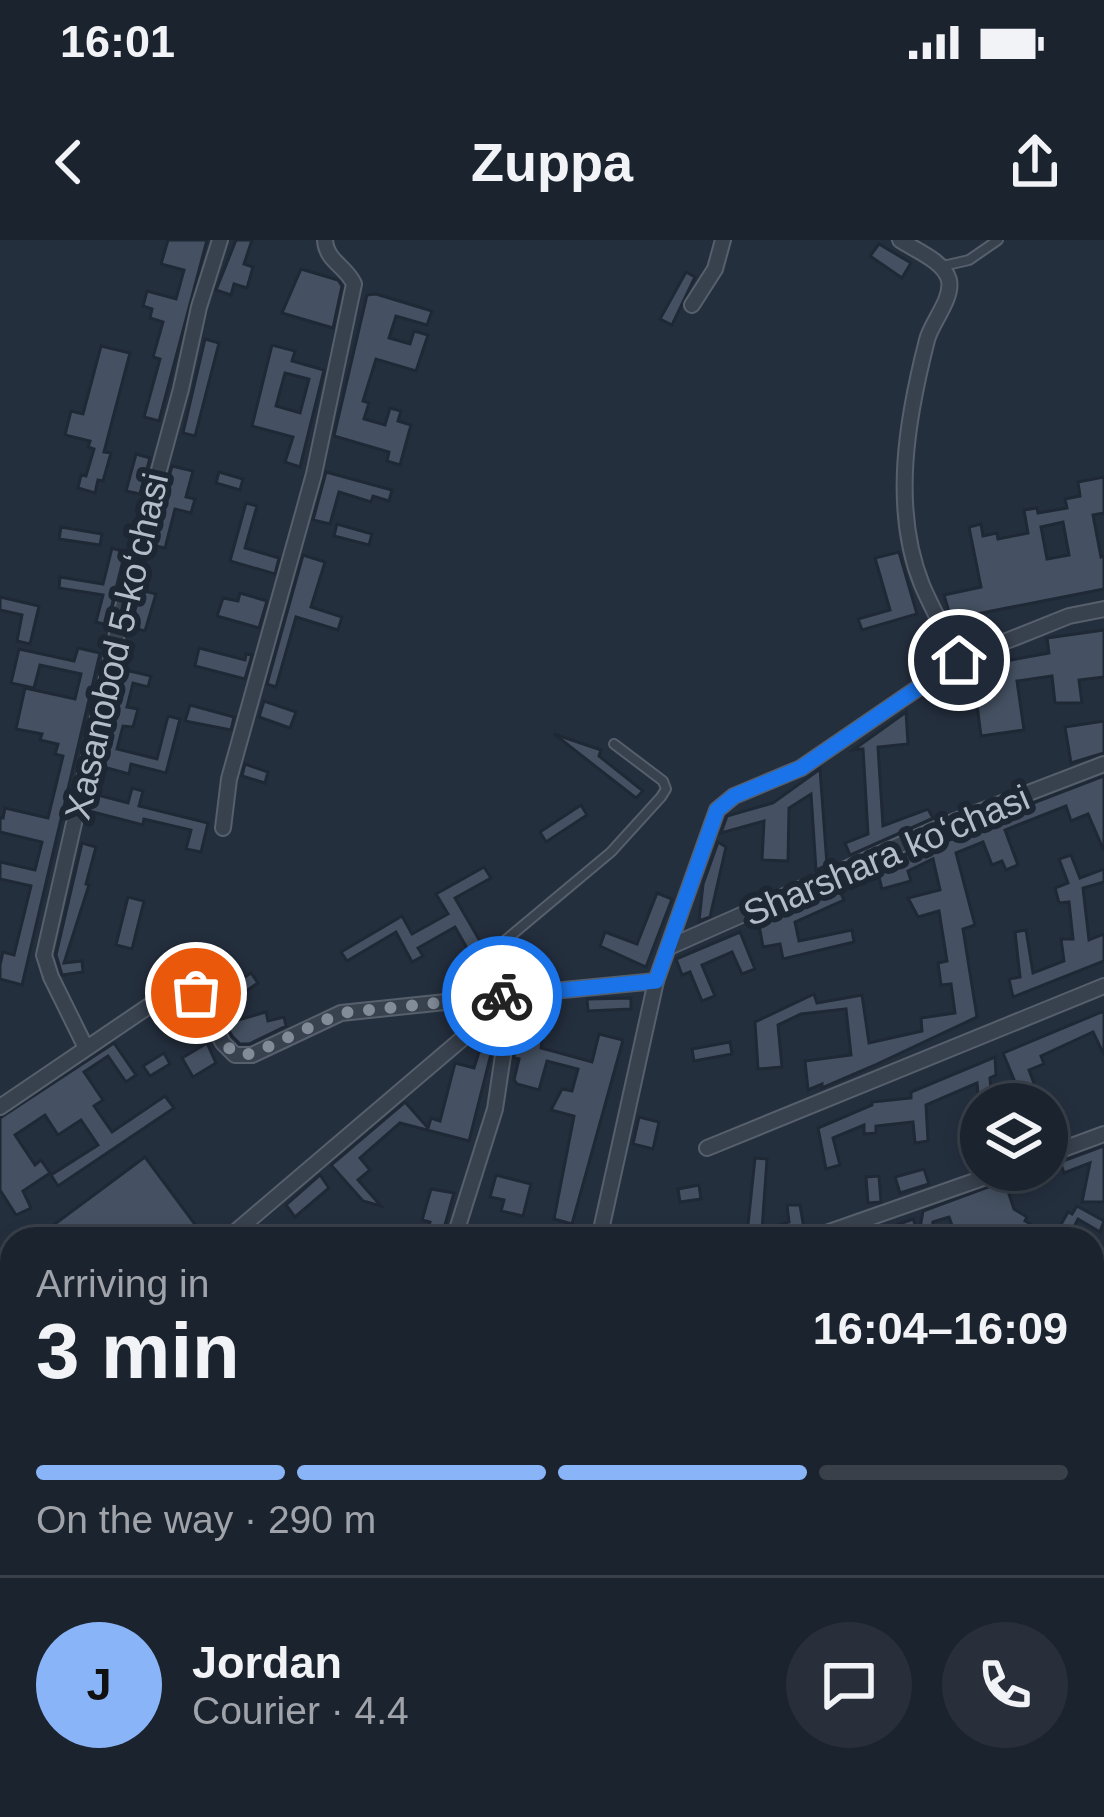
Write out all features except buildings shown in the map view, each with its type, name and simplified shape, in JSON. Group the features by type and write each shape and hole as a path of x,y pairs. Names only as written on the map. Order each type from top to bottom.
{"street":[{"name":"Xasanobod 5-koʻchasi","path":"86,1048 44,955 130,578 220,240"},
{"path":"223,828 229,778 314,474 354,284 331,259 325,240"},
{"path":"692,304 716,268 724,240"},
{"path":"900,240 942,267 949,290 928,335 910,420 902,494 920,581 959,660"},
{"path":"602,1227 656,981 717,810 734,796 801,768 959,660 1069,616 1104,608"},
{"name":"Sharshara koʻchasi","path":"669,946 945,826 1104,764"},
{"path":"0,1107 174,988 196,993 235,1054 252,1054 341,1013 656,981"},
{"path":"707,1148 1104,986"},
{"path":"458,1227 495,1109 512,995"},
{"path":"240,1227 483,1022 494,997"},
{"path":"1068,1147 1104,1134"},
{"path":"843,1227 960,1186"}],"lane":[{"path":"942,267 970,260 998,240"},
{"path":"453,1000 465,974 611,852 662,797 663,782 614,744"}],"way so far":[{"path":"196,993 235,1054 252,1054 341,1013 502,996"}],"route":[{"path":"502,996 656,981 717,810 734,796 801,768 959,660"}]}
